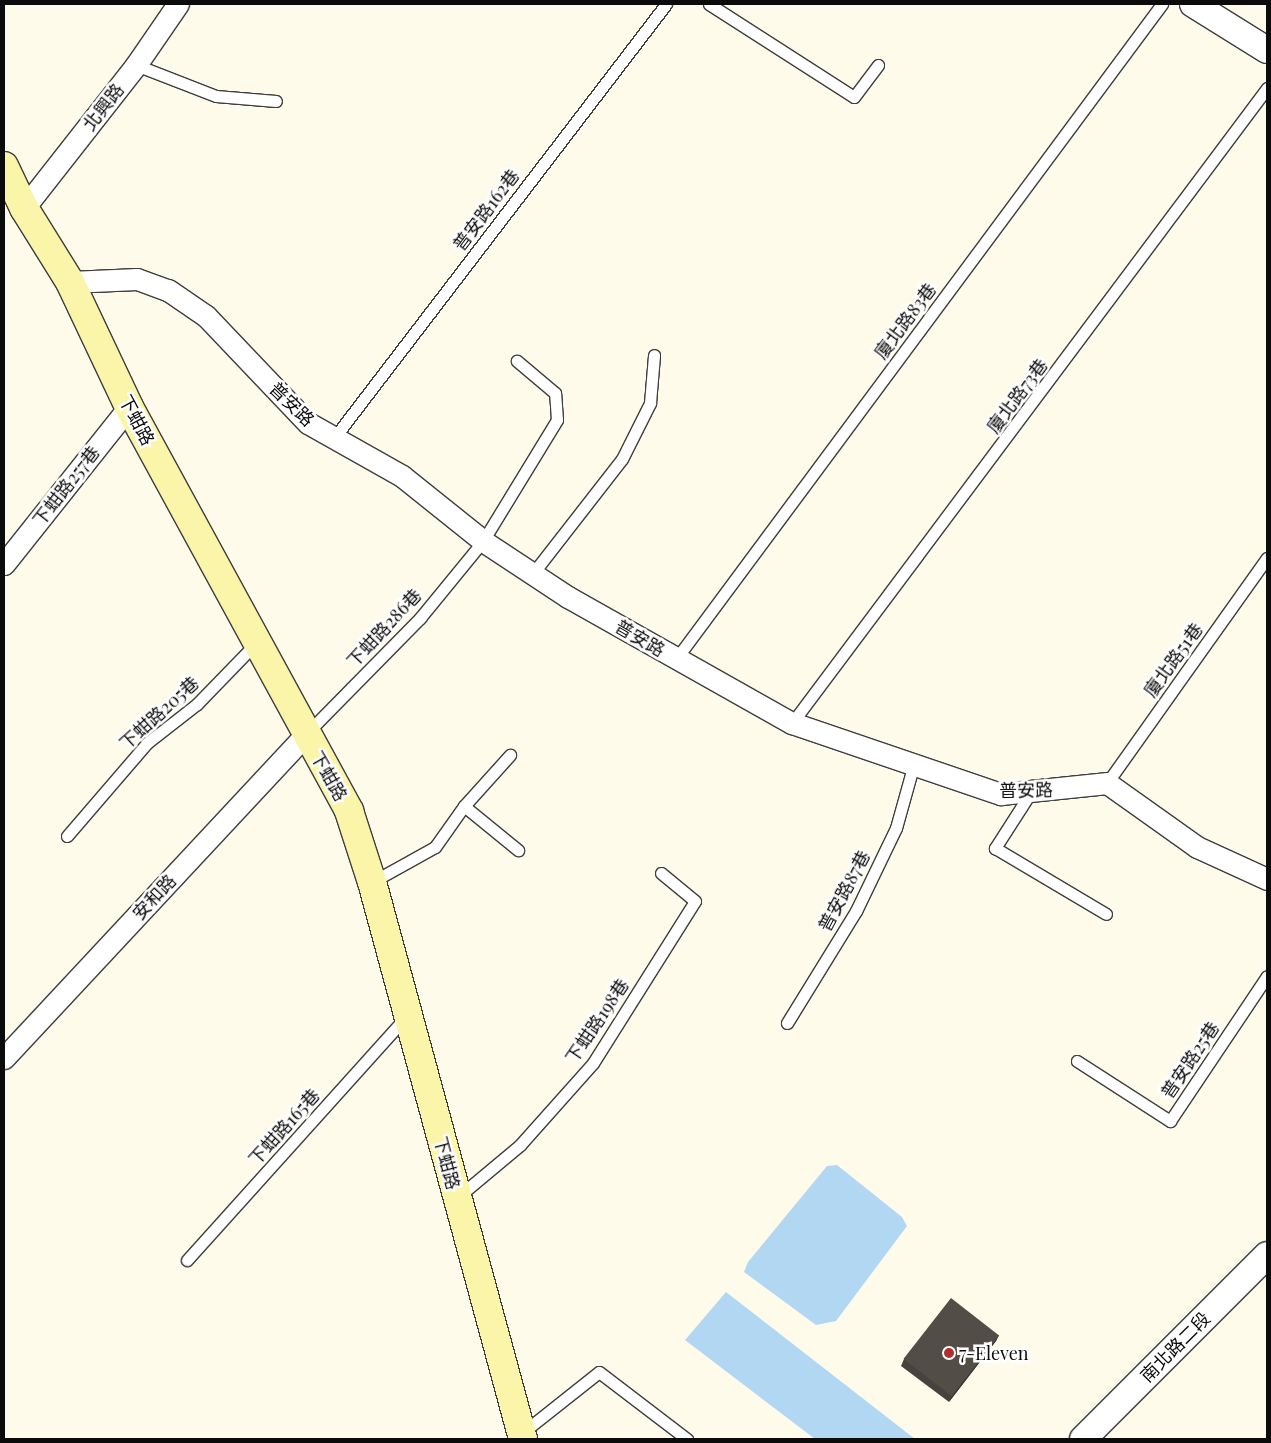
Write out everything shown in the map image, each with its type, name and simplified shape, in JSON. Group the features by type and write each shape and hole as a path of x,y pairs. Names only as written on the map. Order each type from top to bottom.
{"main road":[{"name":"下蚶路","path":"6,178 70,282 129,407 258,641 305,735 349,811 372,882 406,1017 522,1437"}],"street":[{"name":"北興路","path":"24,208 136,65 178,4"},
{"path":"1193,4 1267,50"},
{"name":"普安路","path":"70,282 137,279 168,290 206,316 308,423 402,476 483,540 534,572 568,597 792,723 913,767 1001,794 1106,783"},
{"name":"下蚶路257巷","path":"4,564 129,407"},
{"name":"安和路","path":"4,1058 305,735"},
{"path":"1106,783 1197,847 1267,879"},
{"name":"南北路二段","path":"1083,1439 1267,1255"}],"lane":[{"name":"普安路162巷","path":"334,438 666,4"},
{"path":"709,4 854,98 878,65"},
{"name":"廈北路83巷","path":"676,659 1162,4"},
{"path":"136,65 216,96 276,101"},
{"name":"廈北路73巷","path":"792,723 1267,88"},
{"path":"534,572 622,459 650,403 654,355"},
{"name":"下蚶路286巷","path":"305,735 420,618 483,540 558,420 555,393 517,361"},
{"name":"廈北路51巷","path":"1106,783 1267,558"},
{"name":"下蚶路205巷","path":"67,836 147,743 197,704 258,641"},
{"path":"372,882 435,847 464,806 510,755"},
{"name":"普安路87巷","path":"787,1023 856,911 896,828 913,767"},
{"path":"1031,792 995,848 1106,914"},
{"path":"464,806 518,850"},
{"name":"下蚶路198巷","path":"456,1198 520,1145 593,1063 695,901 661,873"},
{"name":"普安路25巷","path":"1077,1061 1170,1121 1267,976"},
{"name":"下蚶路165巷","path":"187,1260 406,1017"},
{"path":"522,1437 599,1372 687,1439"}],"water":[{"path":"837,1165 902,1217 907,1226 836,1321 816,1325 744,1272 748,1262 827,1166"},
{"path":"726,1292 915,1439 815,1439 685,1340"}],"building":[{"name":"7-Eleven","path":"951,1298 999,1336 952,1396 904,1359"}],"place":[{"name":"7-Eleven","path":"949,1353"}]}
